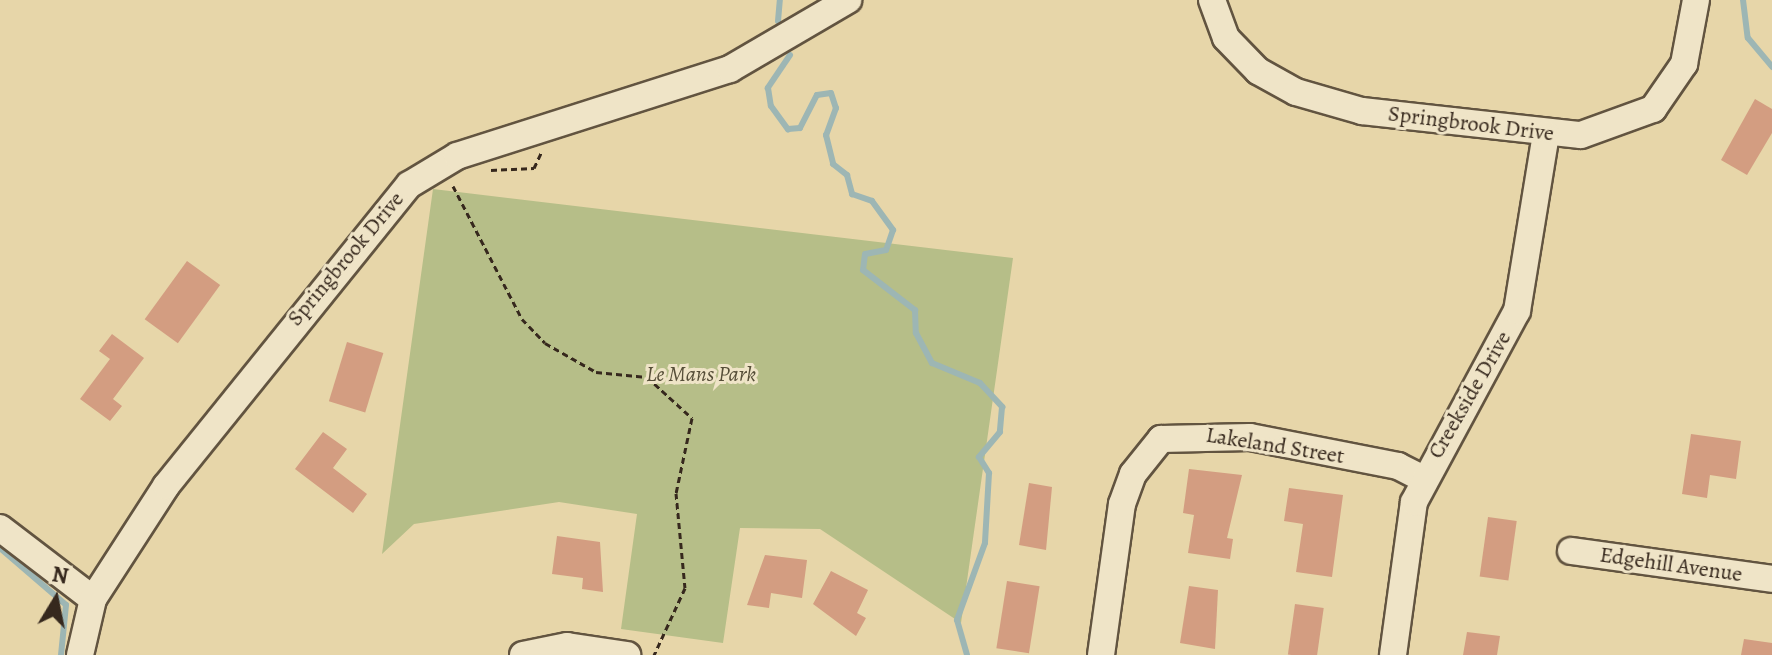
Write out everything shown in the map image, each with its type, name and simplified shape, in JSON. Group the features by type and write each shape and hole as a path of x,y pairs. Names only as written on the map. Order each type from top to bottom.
{"street":[{"name":"Springbrook Drive","path":"80,655 93,599 166,486 277,341 398,195 437,167 730,69 848,0"},
{"name":"Springbrook Drive","path":"1212,0 1226,38 1258,71 1296,92 1362,111 1546,134 1597,133 1653,109 1684,64 1696,0"},
{"name":"Creekside Drive","path":"1393,655 1424,479 1517,311 1546,134"},
{"name":"Lakeland Street","path":"1101,655 1122,504 1133,474 1161,439 1250,437 1398,466 1424,479"},
{"path":"0,528 93,599"},
{"name":"Edgehill Avenue","path":"1571,551 1772,579"},
{"path":"524,654 567,646 627,655"}],"path":[{"path":"437,167 522,319 545,343 596,372 647,377 692,418 676,493 685,588 654,655"}],"green space":[{"name":"Le Mans Park","path":"433,189 1013,258 961,623 820,529 740,528 723,643 621,629 637,514 559,502 414,524 382,554"}],"building":[{"path":"1755,99 1772,109 1772,133 1747,175 1721,160"},
{"path":"187,261 220,285 178,343 145,319"},
{"path":"112,334 144,358 113,399 122,406 110,421 80,399 110,359 99,351"},
{"path":"347,342 383,353 365,412 329,401"},
{"path":"323,432 347,449 333,468 367,494 353,513 295,469"},
{"path":"1691,434 1741,441 1736,479 1710,475 1707,498 1682,494"},
{"path":"1189,469 1242,475 1227,538 1233,539 1230,559 1188,553 1194,515 1183,513"},
{"path":"1029,483 1052,487 1046,550 1019,545"},
{"path":"1289,488 1343,495 1332,577 1296,572 1303,524 1284,521"},
{"path":"1488,517 1517,521 1508,580 1480,576"},
{"path":"557,536 600,542 603,592 582,589 583,578 552,574"},
{"path":"765,555 807,560 802,598 771,593 769,608 747,605"},
{"path":"831,571 868,590 857,613 866,618 856,636 813,604"},
{"path":"1007,581 1040,586 1029,653 996,648"},
{"path":"1189,586 1218,590 1215,649 1180,643"},
{"path":"1295,604 1324,608 1317,655 1288,655"},
{"path":"1467,632 1500,636 1497,655 1463,655"},
{"path":"1744,639 1772,643 1772,655 1741,655"}],"waterway":[{"path":"778,21 780,0"},
{"path":"1743,0 1748,38 1772,67"},
{"path":"790,55 768,88 771,106 788,129 800,128 817,95 831,93 836,108 826,135 833,164 847,175 852,194 872,201 893,230 886,250 865,254 863,270 915,310 916,333 932,363 980,383 1002,407 1000,432 979,457 989,473 985,543 957,620 967,655"},
{"path":"0,548 66,605 61,655"}]}
